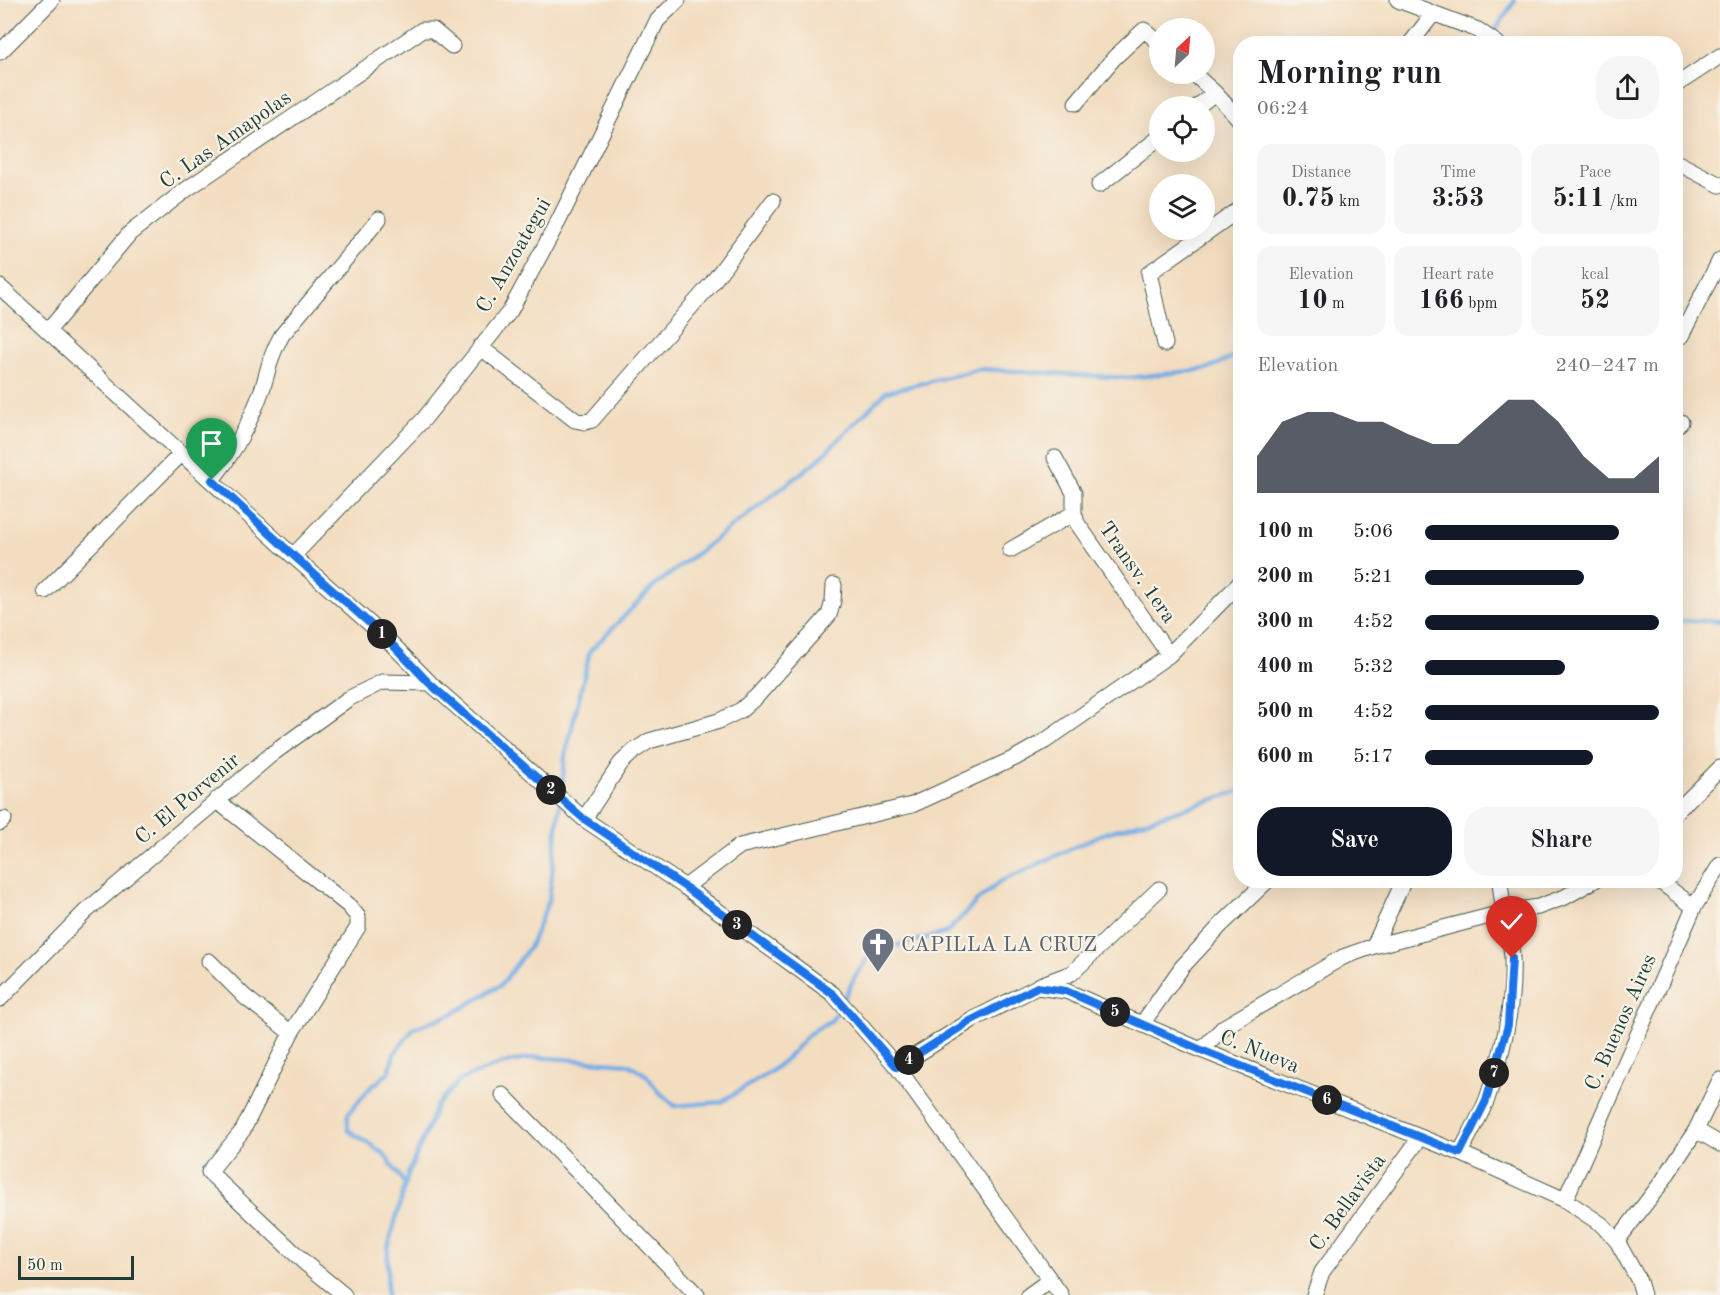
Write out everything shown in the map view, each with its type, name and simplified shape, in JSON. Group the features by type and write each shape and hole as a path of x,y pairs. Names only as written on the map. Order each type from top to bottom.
{"street":[{"path":"0,52 52,0"},
{"name":"C. Anzoategui","path":"294,556 424,419 510,310 559,220 657,21 678,0"},
{"path":"1398,0 1487,36"},
{"path":"1416,36 1434,14"},
{"name":"C. Las Amapolas","path":"48,331 130,233 187,189 422,30 433,30 452,46"},
{"path":"1076,103 1114,58 1144,30 1149,34"},
{"path":"1683,80 1720,56"},
{"path":"1205,84 1233,112"},
{"path":"1211,96 1215,93"},
{"path":"1099,185 1149,146"},
{"path":"1683,166 1720,185"},
{"path":"480,347 575,420 581,422 592,420 712,283 773,201"},
{"path":"1165,344 1149,273 1233,214"},
{"path":"212,480 242,435 263,385 273,350 282,335 379,219"},
{"path":"1683,332 1720,260"},
{"path":"0,287 386,638 429,683 584,819 685,887 834,995 897,1067 1061,1295"},
{"path":"45,591 182,453"},
{"path":"1010,550 1074,513 1074,493 1055,458"},
{"name":"Transv. 1era","path":"1074,513 1077,522 1169,655"},
{"path":"584,819 621,763 634,751 649,741 719,721 741,710 757,696 829,615 834,585"},
{"path":"685,887 741,846 912,805 1016,758 1045,741 1169,655 1233,590"},
{"name":"C. El Porvenir","path":"0,999 85,912 272,754 348,699 382,682 429,683"},
{"path":"1683,805 1720,768"},
{"path":"216,800 349,906 358,917 358,927 291,1033 243,1130 209,1172 305,1263 344,1295"},
{"name":"C. Buenos Aires","path":"1565,1200 1694,908 1720,865"},
{"path":"1142,1024 1182,967 1260,888"},
{"path":"1374,946 1400,888"},
{"path":"1460,1153 1486,1101 1508,1025 1512,958 1500,888"},
{"path":"1201,1050 1224,1027 1343,957 1374,946 1505,912 1538,907 1581,888"},
{"path":"1668,888 1694,908"},
{"path":"897,1067 972,1020 1037,987 1072,973 1159,889"},
{"path":"209,961 245,998 291,1033"},
{"name":"C. Nueva","path":"1037,987 1066,991 1201,1050 1460,1153 1565,1200 1601,1224 1617,1241 1639,1281 1643,1295"},
{"path":"1617,1241 1662,1182 1696,1130 1720,1080"},
{"path":"504,1095 697,1295"},
{"path":"1696,1130 1720,1144"},
{"name":"C. Bellavista","path":"1314,1295 1322,1272 1420,1138"},
{"path":"1029,1295 1050,1280"}],"waterway":[{"path":"1492,35 1515,0"},
{"path":"561,795 565,757 590,651 653,587 817,461 886,392 980,369 1128,378 1207,369 1233,357"},
{"path":"1683,621 1720,621"},
{"path":"387,1295 388,1248 408,1174 436,1106 460,1080 500,1064 536,1057 628,1064 646,1075 659,1092 675,1106 721,1102 770,1072 788,1057 810,1033 832,1020 856,975 868,958 886,948 946,933 979,899 1000,882 1100,835 1233,793"},
{"path":"405,1184 383,1153 348,1130 348,1114 368,1090 389,1072 394,1054 414,1028 452,1014 501,985 530,946 549,900 560,803"}],"place":[{"name":"CAPILLA LA CRUZ","path":"878,973"}],"route":[{"path":"212,480 386,638 429,683 584,819 685,887 833,994 897,1067 972,1020 1037,987 1066,991 1201,1050 1460,1153 1486,1101 1508,1025 1512,958"}]}
